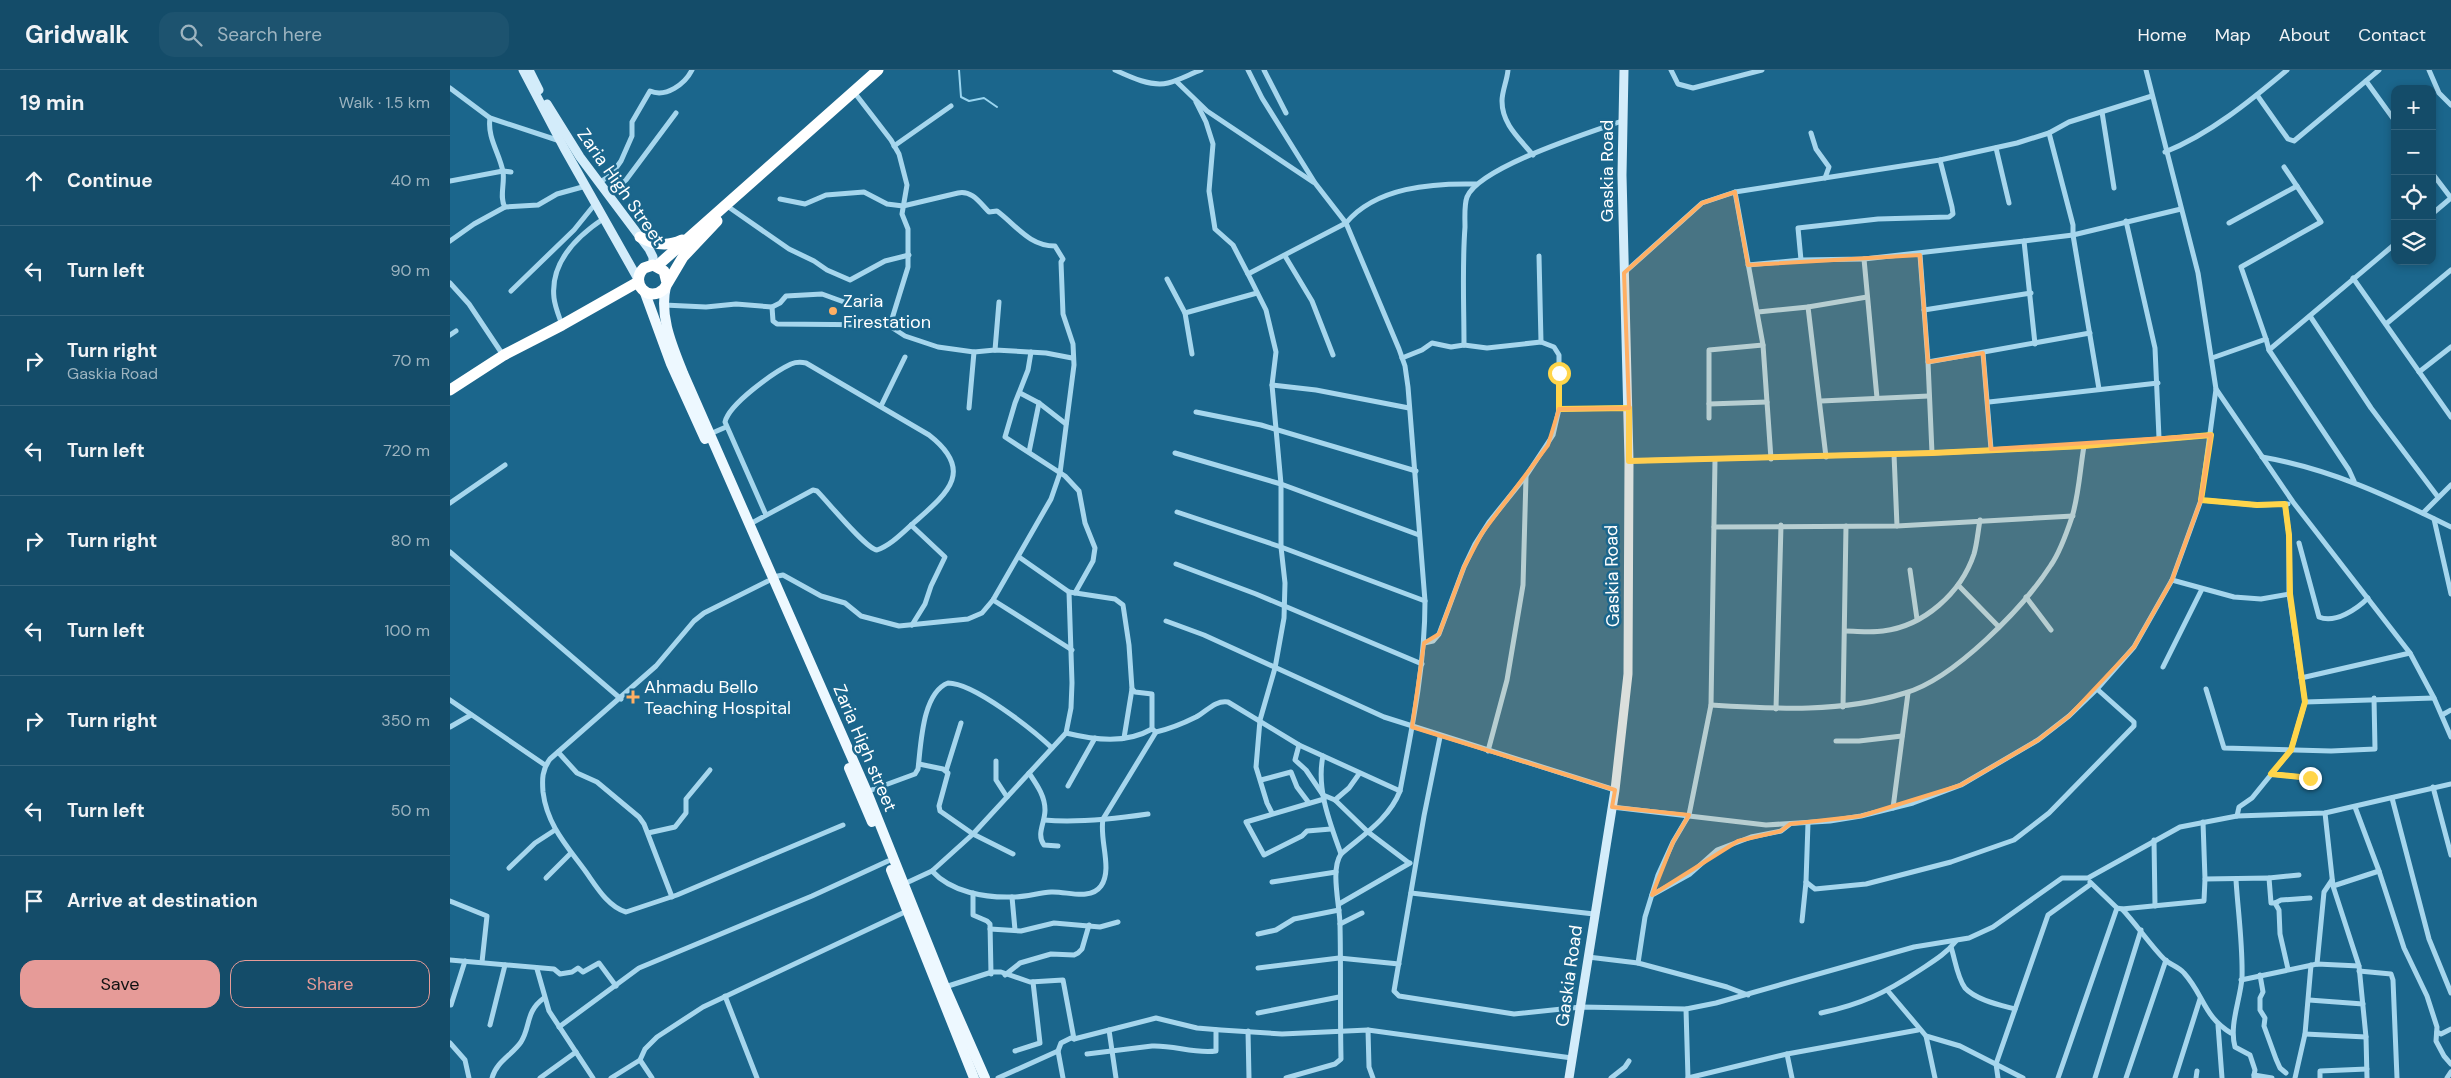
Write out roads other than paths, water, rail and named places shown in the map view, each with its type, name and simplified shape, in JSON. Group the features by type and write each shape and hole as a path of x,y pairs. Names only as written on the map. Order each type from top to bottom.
{"highway":[{"path":"563,325 638,280 641,271 655,266 878,70"},
{"path":"450,390 504,355 563,325 626,297 644,292 657,294 666,284 683,257 763,172"},
{"path":"640,237 653,243 665,245 676,243 692,234"},
{"path":"655,266 666,274 666,284"},
{"path":"638,280 644,292"}],"main road":[{"name":"Zaria High street","path":"523,70 561,142"},
{"name":"Zaria High street","path":"530,70 561,128"},
{"name":"Gaskia Road","path":"1569,1078 1615,790 1628,666 1629,408 1624,273 1622,121 1624,70"},
{"name":"Zaria High Street","path":"561,128 640,237 651,254 655,266"},
{"name":"Zaria High Street","path":"561,142 638,280"},
{"path":"666,284 664,305 670,340 707,436"},
{"path":"644,292 671,364 707,436"},
{"name":"Zaria High street","path":"707,436 750,524 770,579"},
{"name":"Zaria High street","path":"707,436 904,884 945,987 985,1078"},
{"name":"Zaria High street","path":"864,793 907,911 974,1078"}],"street":[{"path":"600,182 611,175 621,161 632,136 632,122 650,91 660,94 668,92 686,81 692,70"},
{"path":"1115,70 1126,76 1159,84 1176,80 1201,70"},
{"path":"1248,70 1262,98 1315,183 1346,223 1402,358 1408,388 1416,471 1425,601 1422,664 1400,791 1390,811 1368,832 1340,854 1337,860 1342,1059 1335,1064 1286,1078"},
{"path":"1264,70 1286,113"},
{"path":"1508,70 1502,100 1504,113 1511,129 1533,155"},
{"path":"1671,70 1678,84 1693,88 1762,70"},
{"path":"1612,806 1766,825 1808,823 1861,816 1893,808 1961,785 2038,740 2069,716 2097,689 2134,647 2172,580 2201,500 2216,389 2198,274 2165,152 2146,70"},
{"path":"2165,152 2184,144 2257,95 2287,70"},
{"path":"2257,95 2288,139 2294,141 2379,70"},
{"path":"2429,70 2439,94 2451,105"},
{"path":"1176,80 1196,102 1226,125 1315,183"},
{"path":"2366,81 2391,115"},
{"path":"450,88 490,118 561,142"},
{"path":"854,91 899,154 907,185 902,214 908,229 908,268 888,325"},
{"path":"1624,273 1702,203 1735,192 1940,160 1996,148 2049,133 2070,122 2152,96"},
{"path":"1196,102 1206,122 1213,144 1209,191 1215,229 1233,245 1258,293 1273,334 1276,352 1272,385 1278,431 1281,484 1281,547 1286,583 1275,668 1260,720 1256,767 1272,813"},
{"path":"894,146 951,106"},
{"path":"2102,112 2114,188"},
{"path":"607,191 616,188 631,174 676,113"},
{"path":"490,118 489,127 503,171 503,202 505,207"},
{"path":"1248,274 1346,223 1363,206 1386,196 1428,185 1476,184 1533,155 1622,121"},
{"path":"1811,133 1816,150 1829,167 1825,178"},
{"path":"2049,133 2073,225 2073,235 2099,389"},
{"path":"1996,148 2009,203"},
{"path":"1801,260 1798,228 1878,218 1949,217 1953,214 1952,207 1940,160"},
{"path":"2284,167 2321,222 2241,267 2269,350 2349,470 2354,481"},
{"path":"450,181 503,171 511,172"},
{"path":"2434,175 2451,198 2436,211"},
{"path":"1464,345 1466,201 1476,184"},
{"path":"450,241 474,224 505,207 538,205 557,194 586,186"},
{"path":"2229,223 2297,186"},
{"path":"780,199 805,204 826,195 864,192 887,204 904,206 910,203 966,191 989,212 997,211 1017,230 1043,246 1055,246 1063,259 1061,262 1063,314 1073,344 1072,358 1074,365 1060,473 1054,493 994,600 982,613 968,619 899,626 891,622 862,617 845,603 821,596 783,574 704,613 694,621 656,666 621,699 558,752 545,766 542,774 544,802 555,830 571,853 605,897 621,911 629,912 672,897 702,881 843,825"},
{"path":"1735,192 1764,345 1771,459"},
{"path":"512,290 574,230 596,204"},
{"path":"730,208 789,249 814,260 826,270 850,280 885,261 909,255"},
{"path":"1748,265 1801,260 1864,260 1920,255 2073,235 2126,220 2181,208"},
{"path":"563,325 554,295 561,261 575,242 603,219"},
{"path":"2126,220 2155,348 2160,438"},
{"path":"2024,241 2035,344"},
{"path":"2269,350 2391,247"},
{"path":"1920,255 1928,362 1932,453"},
{"path":"1285,256 1312,301 1332,355"},
{"path":"1538,256 1541,342"},
{"path":"1864,260 1877,398"},
{"path":"2386,324 2451,270"},
{"path":"2353,278 2451,417"},
{"path":"1168,280 1185,313 1192,354"},
{"path":"450,283 480,318 504,355"},
{"path":"1185,313 1258,293"},
{"path":"1924,310 2031,293"},
{"path":"664,305 706,307 736,304 772,307 786,296 822,294 844,302"},
{"path":"1758,312 1808,307 1867,297"},
{"path":"995,350 999,302"},
{"path":"772,307 773,321 777,324 888,325 905,336 938,347 974,352 995,350 1031,352 1062,355 1072,358"},
{"path":"1808,307 1826,457"},
{"path":"2310,316 2369,405 2438,497"},
{"path":"450,335 456,331"},
{"path":"1928,362 2090,333"},
{"path":"2212,358 2266,339"},
{"path":"1402,358 1407,354 1422,350 1432,343 1451,347 1464,345 1487,348 1541,342 1554,347 1559,355 1559,409 1551,440 1482,533 1464,567 1439,634 1433,640 1424,643"},
{"path":"1710,418 1709,350 1764,345"},
{"path":"2419,372 2451,348"},
{"path":"969,408 974,352"},
{"path":"904,884 932,871 973,834 1066,733 1072,700 1072,592 1092,562 1095,548 1085,522 1079,491 1060,473 1005,437 1015,403 1020,394 1031,352"},
{"path":"1983,353 1989,402 1991,449"},
{"path":"881,406 906,357"},
{"path":"750,524 813,490 821,495 872,550 882,548 943,498 954,476 953,467 936,441 812,366 801,362 792,363 728,412 725,422 766,515"},
{"path":"1989,402 2158,383"},
{"path":"1272,385 1316,390 1409,408"},
{"path":"2216,389 2293,502 2410,653 2434,698 2451,737"},
{"path":"1020,394 1040,403 1066,424"},
{"path":"1820,400 1929,396"},
{"path":"1710,404 1767,402"},
{"path":"1029,452 1040,403"},
{"path":"1559,409 1629,408"},
{"path":"1196,412 1261,425 1416,471"},
{"path":"707,436 726,427"},
{"path":"1629,461 1771,459 1932,453 2084,446 2211,435"},
{"path":"1710,705 1776,709 1843,707 1908,693 1951,668 1985,642 2026,597 2052,564 2072,516 2084,446"},
{"path":"1175,453 1281,484 1419,535"},
{"path":"1894,454 1898,526"},
{"path":"2262,457 2301,464 2354,481 2451,527"},
{"path":"1638,963 1643,926 1652,895 1673,842 1689,815 1710,705 1715,460"},
{"path":"450,503 505,464"},
{"path":"1488,751 1508,680 1522,586 1526,476"},
{"path":"2423,513 2451,485"},
{"path":"2201,500 2257,505 2293,502"},
{"path":"2237,816 2239,807 2252,798 2291,750 2305,702 2290,594 2289,535 2285,504"},
{"path":"1177,512 1281,547 1425,601"},
{"path":"1714,527 1781,525 1898,526 2072,516"},
{"path":"2434,519 2451,594"},
{"path":"1844,631 1884,631 1917,620 1938,607 1958,585 1974,555 1980,520"},
{"path":"911,525 945,557 931,586 925,604 912,625"},
{"path":"1776,709 1781,525"},
{"path":"1843,707 1846,526"},
{"path":"2299,543 2320,617 2327,619 2348,614 2368,598"},
{"path":"451,555 621,699"},
{"path":"1019,557 1072,592 1115,599 1123,605 1129,645 1132,689 1124,738"},
{"path":"1176,564 1227,582 1422,664"},
{"path":"1910,570 1917,620"},
{"path":"2172,580 2234,597 2261,599 2290,594"},
{"path":"1958,585 1999,627"},
{"path":"2163,667 2202,589"},
{"path":"2026,597 2051,630"},
{"path":"994,600 1072,650"},
{"path":"1166,621 1204,635 1384,717 1440,737 1615,790"},
{"path":"2301,678 2410,653"},
{"path":"864,793 911,777 918,769 926,711 938,689 948,683 963,686 990,700 1052,748"},
{"path":"932,871 941,881 974,893 1012,897 1052,892 1089,894 1095,892 1104,881 1107,871 1102,843 1103,819 1154,731 1152,694 1135,692 1132,689"},
{"path":"1806,882 1815,889 1866,884 1951,862 2004,844 2020,836 2049,813 2134,726 2134,722 2097,689"},
{"path":"2206,689 2224,748 2331,752 2375,749 2374,698"},
{"path":"1893,808 1908,693"},
{"path":"2305,702 2374,698 2434,698"},
{"path":"450,700 545,766"},
{"path":"1066,733 1095,738 1139,737 1196,717 1222,701 1228,702 1299,745 1359,774 1400,791"},
{"path":"2442,715 2451,710"},
{"path":"450,727 471,715"},
{"path":"961,723 946,771 948,776 938,806 940,811 973,834 1014,854"},
{"path":"1836,741 1859,741 1902,736"},
{"path":"1440,737 1394,991 1400,996 1514,1014 1581,1007 1686,1009 1748,995 1914,947 1939,941 1956,941 1993,927 2062,878 2088,878 2180,827 2237,816 2325,813 2451,784"},
{"path":"1068,786 1095,738"},
{"path":"1299,745 1295,760 1306,770 1324,797"},
{"path":"558,752 577,773 597,782 639,817 648,833 672,897"},
{"path":"1323,756 1321,771 1324,797 1331,829 1340,854"},
{"path":"996,761 996,780 1007,796"},
{"path":"919,764 946,771"},
{"path":"648,833 675,827 686,813 686,799 710,770"},
{"path":"1261,780 1291,772 1297,787 1309,803"},
{"path":"1029,774 1042,792 1045,810 1040,831 1042,841 1044,845 1058,846"},
{"path":"1335,800 1349,788 1359,774"},
{"path":"2271,774 2310,778"},
{"path":"2433,787 2451,855"},
{"path":"1331,829 1307,831 1302,836 1264,854 1246,822 1324,797 1335,800 1368,832 1409,863"},
{"path":"2392,798 2430,939 2451,992"},
{"path":"2355,807 2379,871 2404,948 2427,996 2437,1027 2436,1041 2451,1064"},
{"path":"2325,813 2333,886 2359,969 2366,1037 2367,1078"},
{"path":"1044,820 1061,822 1148,814"},
{"path":"2119,909 2204,901 2206,879 2203,822"},
{"path":"1802,921 1806,882 1808,823"},
{"path":"1652,895 1690,874 1717,850 1751,837 1781,831 1790,824"},
{"path":"510,868 535,844 555,830"},
{"path":"2154,840 2155,906"},
{"path":"546,878 571,853"},
{"path":"559,1027 639,968 812,896 888,861"},
{"path":"1258,934 1276,930 1294,919 1339,907 1409,863 1416,862"},
{"path":"2333,886 2379,871"},
{"path":"1272,882 1336,872"},
{"path":"2206,879 2236,880 2299,875"},
{"path":"2088,878 2091,884 2141,930 2166,960 2184,973 2218,1025 2231,1034"},
{"path":"2269,878 2271,903 2275,903 2279,910 2280,934 2288,969"},
{"path":"2295,1078 2305,1034 2324,892 2332,879"},
{"path":"2236,880 2242,980 2235,1022 2231,1034 2235,1047 2250,1054 2255,1070 2254,1077 2272,1078"},
{"path":"1998,1078 1996,1064 2048,915 2091,884"},
{"path":"974,893 973,915 987,921 990,929 991,974"},
{"path":"1411,893 1594,914"},
{"path":"1012,897 1015,930"},
{"path":"2275,903 2281,900 2310,898"},
{"path":"450,901 487,916 482,962"},
{"path":"2058,1078 2119,909"},
{"path":"611,1078 640,1060 644,1048 670,1028 725,996 907,911"},
{"path":"1340,924 1362,913"},
{"path":"990,929 1021,931 1065,922 1100,927 1118,922"},
{"path":"1005,975 1020,963 1051,954 1074,955 1078,953 1082,949 1089,925"},
{"path":"2094,1078 2141,930"},
{"path":"1821,1013 1863,1002 1888,991 1951,947 1956,941"},
{"path":"1951,947 1960,978 1966,988 1978,996 2015,1009"},
{"path":"1588,957 1638,963 1727,986 1748,995"},
{"path":"1258,968 1340,958 1399,964"},
{"path":"450,960 554,969 560,974 572,972 578,968 583,972 587,971 599,963 616,986"},
{"path":"2126,1078 2166,960"},
{"path":"450,1005 465,961"},
{"path":"2242,980 2314,964 2391,974 2393,980 2397,1078"},
{"path":"490,1025 504,965"},
{"path":"537,968 544,998 559,1027 593,1078"},
{"path":"945,987 1001,972 1005,975 1033,982 1063,980 1074,1039"},
{"path":"2260,975 2263,992 2260,998 2260,1010 2265,1018 2264,1026 2280,1068 2286,1073"},
{"path":"1015,1051 1040,1043 1033,982"},
{"path":"1888,991 1918,1030 1926,1036 1960,1046 2023,1078"},
{"path":"725,996 757,1078"},
{"path":"1258,1013 1339,997"},
{"path":"492,1078 495,1068 513,1053 523,1040 534,1007 544,998"},
{"path":"2175,1078 2200,999"},
{"path":"2309,1000 2363,1004"},
{"path":"1686,1009 1688,1078 1787,1054 1918,1030"},
{"path":"1063,1078 1058,1051 1061,1043 1071,1038 1074,1039 1156,1018 1197,1028 1248,1032 1288,1034 1368,1030 1572,1058"},
{"path":"2218,1025 2222,1078"},
{"path":"2437,1032 2441,1034 2451,1029"},
{"path":"1109,1030 1116,1078"},
{"path":"1087,1054 1163,1046 1182,1050 1216,1050 1216,1030"},
{"path":"1368,1030 1369,1066 1373,1078"},
{"path":"1248,1032 1249,1078"},
{"path":"2305,1034 2366,1037"},
{"path":"1926,1036 1935,1078"},
{"path":"450,1043 465,1060 469,1078"},
{"path":"998,1078 1058,1051"},
{"path":"540,1078 576,1052"},
{"path":"1787,1054 1792,1078"},
{"path":"640,1060 652,1078"},
{"path":"1611,1078 1625,1067 1629,1060"},
{"path":"2320,1078 2320,1071 2366,1069"},
{"path":"1722,1071 1724,1078"},
{"path":"2196,1078 2197,1071"},
{"path":"2447,1078 2451,1072"}],"waterway":[{"path":"959,70 961,97 969,101 984,98 997,107"}],"place":[{"name":"Zaria Firestation","path":"833,311"},
{"name":"Ahmadu Bello Teaching Hospital","path":"633,697"}]}
